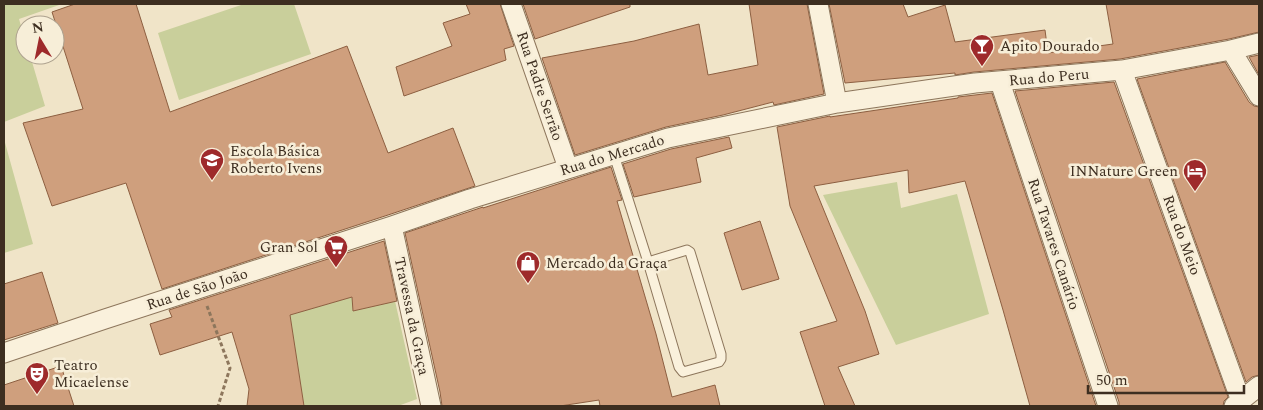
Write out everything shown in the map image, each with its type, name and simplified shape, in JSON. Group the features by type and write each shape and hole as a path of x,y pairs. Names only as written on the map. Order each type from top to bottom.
{"street":[{"name":"Rua Padre Serrão","path":"511,4 568,168"},
{"path":"818,4 837,103"},
{"name":"Rua do Peru","path":"837,103 975,83 1122,70 1232,50 1259,43"},
{"path":"1232,50 1259,96"},
{"name":"Rua do Meio","path":"1122,70 1238,404"},
{"name":"Rua Tavares Canário","path":"1000,82 1108,406"},
{"name":"Rua do Mercado","path":"392,226 470,199 668,138 837,103"},
{"name":"Rua de São João","path":"4,353 105,318 392,226"},
{"name":"Travessa da Graça","path":"392,226 433,385 431,406"},
{"path":"1238,404 1259,386"}],"lane":[{"path":"614,155 679,367 683,372 719,362 722,354 690,252 687,250 648,262"}],"path":[{"path":"201,288 230,368 218,406"}],"green space":[{"path":"4,4 62,4 30,15 15,15 15,65 33,65 45,106 4,122"},
{"path":"244,4 294,4 311,54 179,100 158,33"},
{"path":"4,139 33,244 4,253"},
{"path":"897,182 901,208 957,194 989,314 896,345 823,195"},
{"path":"352,297 353,311 395,301 417,399 398,406 304,406 290,315"}],"building":[{"name":"Escola Básica Roberto Ivens","path":"75,4 136,4 170,112 347,46 388,153 453,128 475,186 162,289 126,183 52,206 23,123 83,109 65,53 65,15 53,15 52,12"},
{"path":"466,4 500,4 514,46 504,49 506,60 404,96 396,67 452,46 443,23 470,14"},
{"path":"523,4 630,4 630,7 535,39"},
{"path":"749,4 807,4 824,94 774,105 773,102 666,127 575,155 542,58 634,41 699,24 708,75 758,65"},
{"path":"829,4 903,4 908,17 945,5 955,42 1045,30 1048,53 1113,44 1106,4 1259,4 1259,32 1120,59 955,75 955,73 845,83"},
{"path":"1259,55 1259,75 1249,57"},
{"path":"1225,62 1249,102 1259,107 1259,375 1252,377 1246,382 1137,79"},
{"path":"1114,82 1228,397 1224,401 1223,406 1119,406 1015,91"},
{"path":"992,93 1096,406 1030,406 965,181 909,193 908,170 814,186 865,311 879,354 838,367 855,406 825,406 800,332 837,321 790,206 777,127 830,116"},
{"path":"729,137 732,148 696,158 701,182 634,197 623,164 671,149"},
{"name":"Mercado da Graça","path":"611,167 622,200 617,201 656,334 672,397 715,385 720,406 600,406 599,400 560,406 442,406 405,233"},
{"path":"760,221 779,279 742,290 724,233"},
{"path":"384,241 397,301 353,311 352,297 290,315 304,406 247,406 249,389 232,332 160,355 150,324 172,317 169,310"},
{"path":"42,272 58,323 4,340 4,284"},
{"name":"Teatro Micaelense","path":"61,366 74,406 4,406 4,385"}],"place":[{"name":"Apito Dourado","path":"982,67"},
{"name":"Escola Básica Roberto Ivens","path":"212,181"},
{"name":"INNature Green","path":"1195,192"},
{"name":"Gran Sol","path":"336,268"},
{"name":"Mercado da Graça","path":"528,284"},
{"name":"Teatro Micaelense","path":"37,395"}]}
